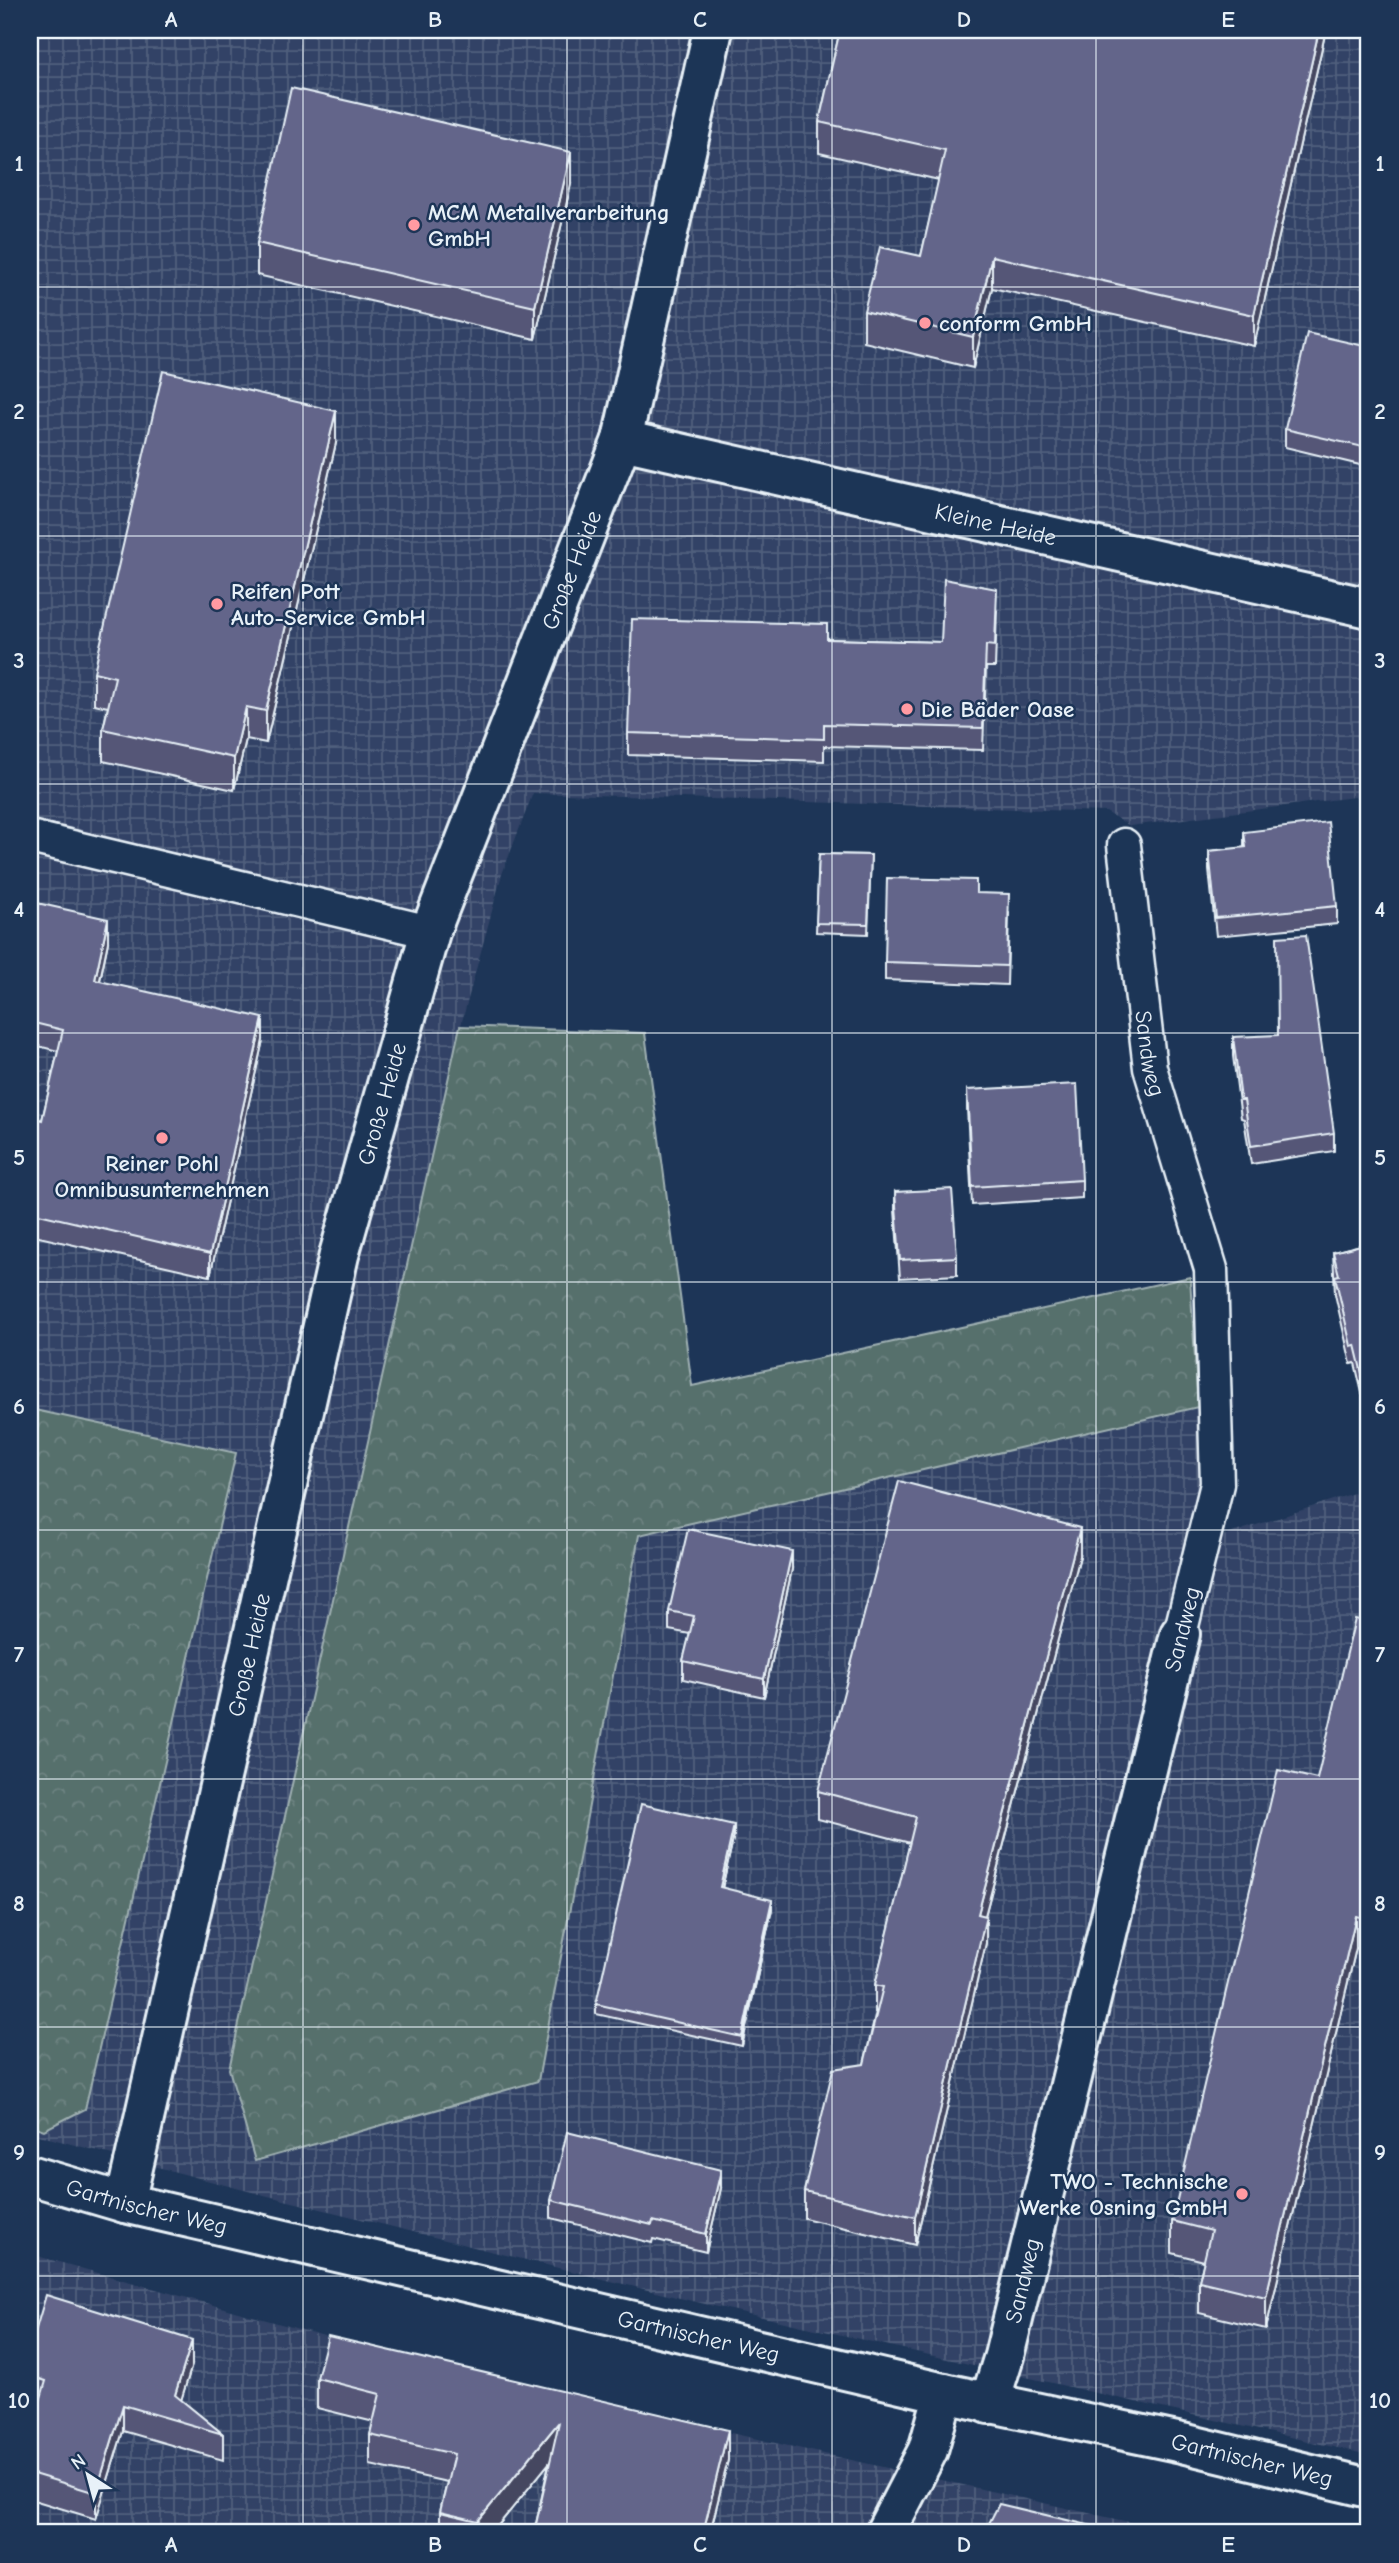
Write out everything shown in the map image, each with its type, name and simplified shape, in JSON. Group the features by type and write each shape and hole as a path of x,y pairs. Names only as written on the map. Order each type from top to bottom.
{"street":[{"name":"Große Heide","path":"125,2203 339,1255 430,932 622,440 713,30"},
{"name":"Kleine Heide","path":"622,440 1369,608"},
{"name":"Sandweg","path":"989,2403 1007,2343 1181,1634"},
{"name":"Gartnischer Weg","path":"30,2175 125,2203 944,2393 1182,2443 1369,2488"},
{"path":"885,2533 928,2450 944,2393"}],"lane":[{"path":"30,837 430,932"},
{"name":"Sandweg","path":"1124,845 1150,1068 1211,1269 1217,1484 1181,1634"}],"shaded area":[{"path":"30,30 1369,30 1369,795 1130,826 1106,812 533,793 502,874 461,1025 645,1033 692,1386 1190,1277 1198,1406 1235,1397 1223,1536 1369,1488 1369,2455 692,2301 240,2189 30,2133"},
{"path":"30,2254 439,2368 1178,2533 30,2533"}],"green space":[{"path":"460,1026 645,1033 692,1386 1190,1277 1198,1407 639,1535 538,2081 255,2161 229,2069"},
{"path":"30,1409 236,1453 85,2109 44,2130 30,2125"}],"building":[{"path":"840,30 1319,30 1254,315 992,256 973,337 864,311 880,247 921,256 945,150 819,122"},
{"path":"291,88 571,152 535,307 257,243"},
{"path":"1307,333 1369,347 1369,450 1285,429"},
{"path":"163,371 336,411 266,711 246,707 234,758 103,729 115,677 94,672"},
{"path":"944,579 997,589 995,646 986,645 983,728 824,724 824,739 628,733 632,619 827,624 827,639 941,642"},
{"path":"1328,822 1337,906 1216,918 1209,851 1246,847 1244,832"},
{"path":"819,854 871,855 868,924 816,923"},
{"path":"887,878 976,880 976,893 1009,894 1007,966 885,962"},
{"path":"37,903 108,919 95,980 263,1018 210,1254 30,1212 30,1117 42,1120 63,1030 30,1022 30,933"},
{"path":"1306,935 1334,1133 1251,1146 1244,1100 1241,1100 1233,1037 1278,1035 1277,937"},
{"path":"1077,1084 1082,1180 972,1187 967,1090"},
{"path":"952,1189 957,1257 900,1260 895,1192"},
{"path":"1369,1243 1369,1373 1362,1374 1355,1345 1351,1346 1335,1276 1339,1275 1333,1252"},
{"path":"899,1481 1080,1528 978,1914 986,1916 915,2217 804,2191 833,2069 864,2064 883,1987 875,1985 916,1817 818,1791"},
{"path":"688,1529 792,1551 764,1679 683,1661 694,1616 669,1611"},
{"path":"1355,1619 1369,1622 1369,1919 1356,1916 1266,2297 1199,2281 1211,2231 1172,2221 1278,1770 1317,1779"},
{"path":"641,1804 734,1825 720,1887 772,1900 742,2037 596,2004"},
{"path":"567,2132 721,2170 706,2234 653,2221 652,2225 551,2200"},
{"path":"46,2295 192,2340 175,2395 223,2434 123,2405 96,2493 30,2473 30,2453 40,2420 35,2418 46,2381 30,2376 30,2349"},
{"path":"328,2336 728,2430 703,2533 534,2533 559,2422 478,2521 440,2512 454,2454 370,2435 380,2394 317,2378"},
{"path":"999,2504 1122,2533 984,2533"}],"place":[{"name":"MCM Metallverarbeitung GmbH","path":"414,225"},
{"name":"conform GmbH","path":"925,323"},
{"name":"Reifen Pott Auto-Service GmbH","path":"217,604"},
{"name":"Die Bäder Oase","path":"907,709"},
{"name":"Reiner Pohl Omnibusunternehmen","path":"162,1138"},
{"name":"TWO - Technische Werke Osning GmbH","path":"1242,2194"}]}
